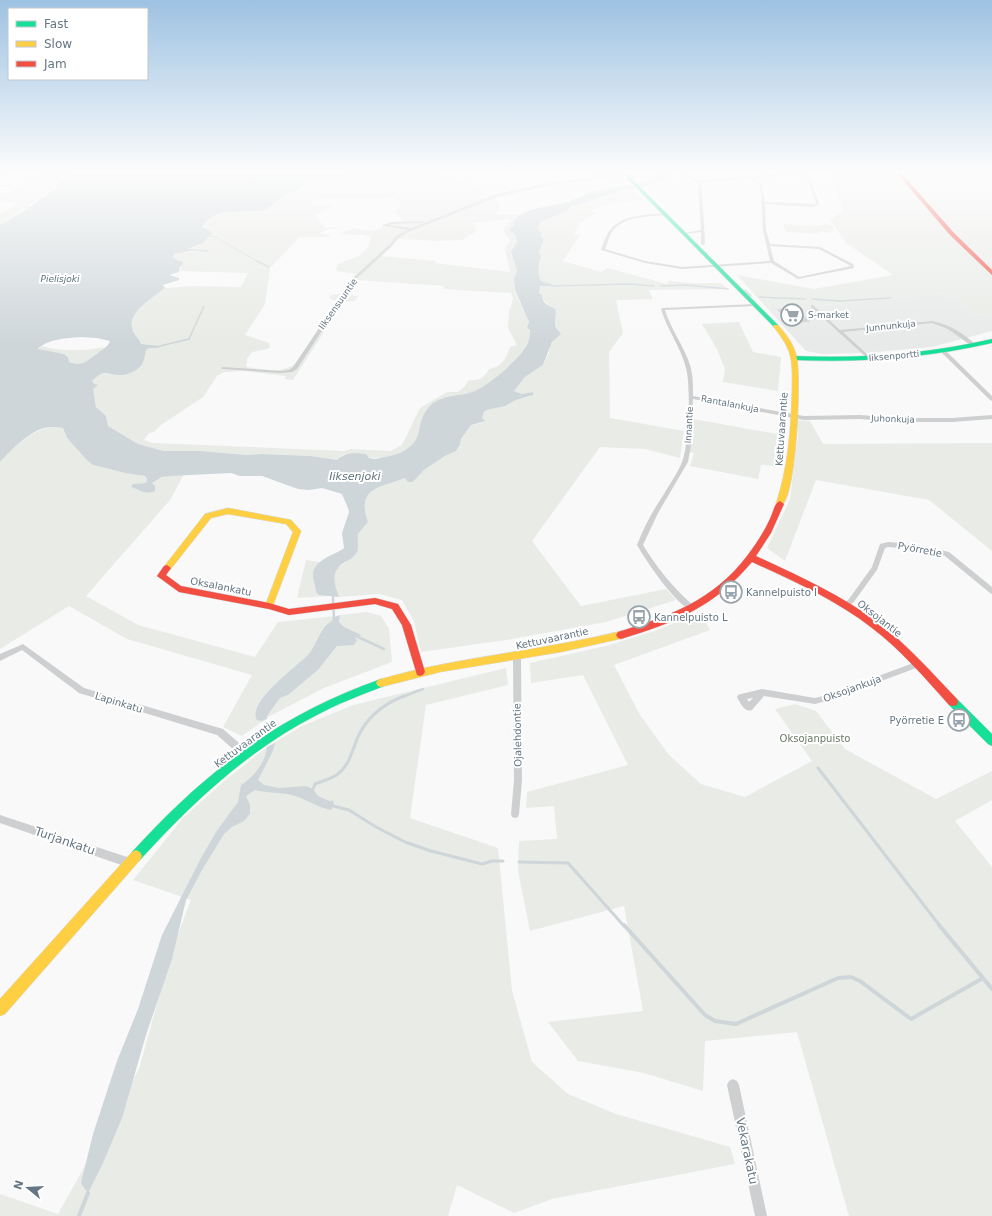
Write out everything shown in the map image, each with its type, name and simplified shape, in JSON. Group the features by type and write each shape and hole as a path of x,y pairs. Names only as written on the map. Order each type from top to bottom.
{"street":[{"path":"387,230 394,234"},
{"name":"Iiksensuuntie","path":"223,368 280,372 290,371 296,368 354,279 391,245 394,234 409,230"},
{"path":"613,230 601,254 611,257 616,254 666,267 718,267 772,262 798,278 853,267 852,265 820,248 769,245"},
{"name":"Kettuvaarantie","path":"0,1009 161,828 190,800 242,756 268,737 326,704 374,685 420,672 517,657 573,646 621,634 652,624 692,608 728,582 752,558 770,529 784,497 790,466 794,417 794,358 788,343 778,329 682,230"},
{"path":"764,230 772,262"},
{"path":"948,230 992,273"},
{"path":"686,233 702,231 703,244"},
{"name":"Innantie","path":"692,608 684,602 650,562 640,545 646,528 685,460 689,440 691,397 689,373 683,355 662,309 756,306"},
{"path":"812,306 868,358"},
{"name":"Junnunkuja","path":"839,331 932,322 947,325 975,346"},
{"name":"Iiksenportti","path":"794,358 826,360 944,352 992,341"},
{"path":"944,352 992,398"},
{"name":"Rantalankuja","path":"691,397 794,417"},
{"name":"Juhonkuja","path":"794,417 860,417 897,420 952,420 992,417"},
{"name":"Oksalankatu","path":"269,606 297,531 288,522 228,510 208,516 161,576 179,589 269,606 289,612 375,601 395,606 406,625 420,672"},
{"name":"Pyörretie","path":"845,605 851,601 875,568 882,546 887,544 898,544 947,554 992,591"},
{"name":"Oksojantie","path":"752,558 845,605 891,638 992,741"},
{"name":"Lapinkatu","path":"0,658 23,647 82,691 220,732 236,746 242,756"},
{"name":"Ojalehdontie","path":"515,814 518,780 517,657"},
{"name":"Oksojankuja","path":"762,692 815,701 827,698 916,665"},
{"name":"Turjankatu","path":"0,819 130,863"},
{"name":"Vekarakatu","path":"733,1085 761,1216"}],"shaded area":[{"path":"945,293 976,315 985,314 992,318 992,331 932,347 865,353 814,306"},
{"path":"811,306 861,353 822,354 806,351 767,308"}],"green space":[{"path":"208,230 327,230 320,234 331,235 327,237 300,237 270,268 265,304 245,335 269,343 270,347 268,349 252,352 247,359 246,367 279,370 286,369 297,362 336,301 329,298 331,295 340,294 347,283 356,274 337,271 336,268 338,264 354,258 367,249 371,237 363,235 339,234 350,230 372,231 375,230 476,230 475,232 463,240 438,241 399,239 381,256 435,261 434,263 510,272 505,249 510,241 504,230 511,230 510,231 515,235 517,242 511,254 517,270 514,287 528,321 529,341 519,357 505,372 488,384 473,392 448,396 433,404 424,416 418,435 411,446 406,450 390,456 375,458 344,454 337,460 311,456 261,454 248,455 200,451 164,451 138,444 108,426 106,416 96,407 92,389 95,387 92,380 100,374 106,373 117,375 128,374 141,365 146,350 150,348 158,348 160,346 141,344 132,328 131,323 133,316 144,304 165,288 193,286 241,287 248,273 179,271 183,264 180,260 175,259 172,256 181,252 208,252 205,250 188,249 198,246 211,236","holes":["357,280 444,286 443,289 511,293 513,299 509,312 508,328 517,345 510,347 503,362 489,369 481,378 469,380 458,392 447,392 420,408 402,445 391,451 351,449 344,451 152,443 144,440 149,433 154,432 161,425 203,397 217,376 224,372 244,371 286,376 285,379 293,380 343,302 355,301 358,296 347,295"]},
{"path":"539,230 576,230 574,234 580,235 563,261 601,272 608,268 667,284 669,281 721,283 728,289 649,290 653,299 616,300 623,333 609,352 610,418 684,431 680,458 645,449 600,447 532,541 581,606 666,589 676,600 606,622 506,640 421,652 414,621 402,600 379,594 339,597 334,581 335,572 354,556 358,534 368,522 365,502 368,495 379,487 405,478 413,482 424,470 445,456 456,451 460,446 461,439 471,425 486,421 482,418 482,415 487,410 505,406 516,400 531,396 533,392 522,394 514,391 525,377 543,365 549,353 550,346 558,335 552,310 539,293 540,286 552,286 541,281 538,272 538,267 541,260 539,252 544,239 541,236 541,232"},
{"path":"785,230 833,230 829,233 819,231 820,234 786,232"},
{"path":"837,230 992,230 992,318 983,314 976,315 945,293 814,306 767,308 737,275 814,289 893,275 846,243"},
{"path":"739,322 753,352 781,357 778,391 723,382 725,369 717,349 702,324"},
{"path":"42,346 74,350 106,347 89,360 75,363 69,362 68,357 64,354 38,350"},
{"path":"693,419 777,434 774,466 761,465 758,479 690,466 694,453 689,452"},
{"path":"797,420 810,421 823,444 992,443 992,551 929,500 816,480 785,561 767,548 790,499 798,436"},
{"path":"49,427 63,428 67,438 93,465 125,473 145,476 147,479 146,483 134,484 131,487 143,487 164,477 184,474 170,500 86,596 138,625 255,657 278,622 335,616 330,633 278,699 288,695 318,670 337,646 340,615 367,612 381,616 389,629 392,662 324,688 270,716 242,736 223,727 252,675 127,639 69,606 0,649 0,462 22,441 42,429"},
{"path":"306,560 319,562 319,567 329,596 297,598"},
{"name":"Oksojanpuisto","path":"700,612 710,630 614,665 640,715 669,755 701,784 745,797 812,761 775,709 795,704 816,711 845,749 936,799 992,771 992,800 955,821 992,867 992,1216 849,1216 797,1032 705,1041 703,1091 644,1073 578,1061 548,1022 643,1011 624,906 530,931 518,871 519,841 557,839 554,806 526,808 527,792 628,765 583,675 531,683 530,663 606,646 655,631"},
{"path":"506,668 508,685 426,705 410,818 498,848 512,991 532,1062 568,1094 616,1114 730,1147 735,1164 552,1199 514,1213 457,1185 448,1216 0,1216 0,1194 58,1214 139,1069 172,950 191,900 133,880 183,818 223,782 267,747 302,726 353,705"}],"water":[{"path":"0,230 207,230 210,231 212,234 203,243 188,249 208,250 208,252 190,251 174,254 173,258 183,262 183,264 179,269 179,272 169,275 179,278 179,280 163,285 165,288 143,305 134,316 132,327 141,344 161,346 146,350 142,365 134,371 122,375 104,373 100,374 92,381 94,384 98,385 93,389 96,407 106,416 108,426 138,444 164,451 200,451 247,455 261,454 311,456 337,460 350,454 358,453 366,454 369,458 374,459 402,452 413,444 417,438 423,416 432,404 443,398 467,394 479,389 505,370 514,361 527,345 530,330 527,328 529,322 515,290 514,279 517,270 511,252 517,242 515,235 509,230 539,230 544,239 539,252 541,258 538,272 541,281 551,284 552,286 540,286 539,293 542,295 545,303 556,310 556,328 561,334 552,342 543,365 525,377 514,391 522,394 533,392 533,395 516,400 505,406 484,412 482,418 486,421 471,425 461,439 460,445 456,451 445,456 424,470 413,482 408,482 405,478 379,487 368,495 365,502 365,510 368,522 358,534 357,552 352,558 340,566 335,573 334,578 339,597 319,595 316,592 313,577 316,566 320,562 344,548 342,533 349,512 342,494 322,488 309,490 298,489 262,476 240,476 231,473 162,477 152,483 155,486 155,491 145,492 131,487 133,484 146,483 147,479 145,476 125,473 93,465 67,438 63,428 58,427 44,428 36,431 14,448 0,462","holes":["70,338 97,338 110,341 105,348 88,360 78,364 69,362 68,357 64,354 38,349 52,341"]},
{"path":"340,615 339,622 344,627 361,635 355,638 357,640 354,645 337,646 318,670 288,695 280,698 267,716 267,719 262,721 257,720 256,713 259,704 265,695 308,655 313,649 325,626 332,621 334,617"},
{"path":"275,743 273,751 258,780 264,785 279,788 306,786 313,789 318,796 332,802 332,810 287,794 255,790 246,796 250,805 250,814 244,821 232,827 224,834 186,900 172,959 146,1035 122,1118 103,1163 88,1193 81,1183 93,1134 117,1061 138,1009 162,935 201,858 216,832 238,802 241,785 246,782 258,769 264,758 267,747"}],"building":[{"name":"S-market","path":"795,307 811,322 791,324 776,309"}],"waterway":[{"path":"210,236 218,237 220,240 259,262"},
{"path":"259,262 269,267"},
{"path":"552,286 629,284 654,286"},
{"path":"661,286 686,285 728,289"},
{"path":"745,290 751,296"},
{"path":"759,297 805,299"},
{"path":"812,299 840,301 891,298"},
{"path":"160,346 189,339 204,306"},
{"path":"333,597 334,620"},
{"path":"358,637 384,649"},
{"path":"402,697 423,689"},
{"path":"313,789 315,784 333,777 345,767 361,731 370,718 389,703 404,696"},
{"path":"818,768 940,926"},
{"path":"332,802 333,806 349,810 376,827 405,842 431,851 482,864 492,861 503,861"},
{"path":"519,862 568,863 624,926"},
{"path":"624,925 705,1015 715,1021 736,1024 838,978 851,977 860,981 911,1019 983,978"},
{"path":"939,925 983,978"},
{"path":"983,978 992,989"},
{"path":"79,1216 88,1193"}],"traffic: fast":[{"path":"680,230 776,326"},
{"path":"794,358 869,359 894,357 943,351 992,341"},
{"path":"136,856 189,801 217,776 278,731 345,696 381,683"},
{"path":"953,702 992,741"}],"traffic: slow":[{"path":"776,326 789,344 795,366 794,436 789,471 780,504"},
{"path":"167,568 208,516 228,511 288,522 297,531 269,606"},
{"path":"381,683 410,674 470,662 561,648 621,635"},
{"path":"0,1009 136,856"}],"traffic: jam":[{"path":"948,230 992,273"},
{"path":"621,635 683,613 714,594 749,560 767,533 780,504"},
{"path":"752,558 831,597 875,625 906,652 953,702"},
{"path":"167,568 161,576 179,589 269,606 289,612 375,601 395,606 406,625 420,672"}],"place":[{"name":"S-market","path":"792,315"},
{"name":"Kannelpuisto I","path":"731,592"},
{"name":"Kannelpuisto L","path":"639,617"},
{"name":"Pyörretie E","path":"959,720"}],"water label":[{"name":"Pielisjoki","path":"60,279"},
{"name":"Iiksenjoki","path":"355,476"}]}
